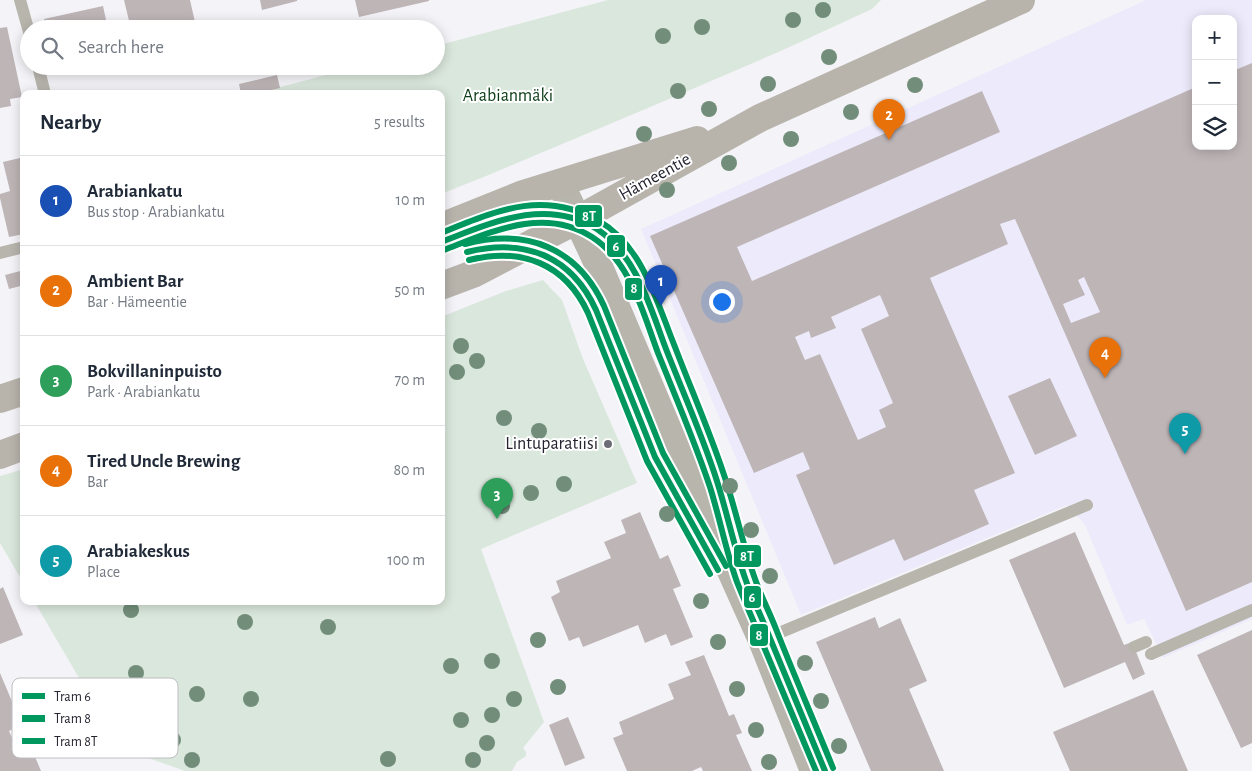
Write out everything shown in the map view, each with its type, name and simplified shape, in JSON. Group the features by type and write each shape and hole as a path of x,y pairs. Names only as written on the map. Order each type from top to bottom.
{"main road":[{"name":"Hämeentie","path":"445,284 473,274 577,220 760,118 1021,0"},
{"name":"Hämeentie","path":"445,225 523,194 622,165 760,118"},
{"path":"0,399 20,392"},
{"path":"0,455 20,448"}],"street":[{"path":"560,183 762,640 814,771"}],"lane":[{"path":"20,0 26,20"},
{"path":"40,75 44,90"},
{"path":"0,253 20,248"},
{"path":"762,640 1086,505"},
{"path":"1134,647 1149,648 1252,610"}],"shaded area":[{"path":"1146,0 1252,0 1252,619 1163,658 1144,619 1127,625 1085,525 1067,505 801,615 641,229"}],"green space":[{"name":"Arabianmäki","path":"608,0 881,0 872,9 783,50 445,192 445,90 269,90 326,75 445,75 445,44"},
{"path":"543,280 562,300 583,359 637,483 481,549 544,722 523,748 526,756 517,762 512,771 185,771 148,758 178,758 178,678 79,678 36,605 445,605 445,315 506,291"},
{"path":"20,470 20,577 0,543 0,476"}],"building":[{"path":"124,0 190,0 195,20 129,20"},
{"path":"260,0 297,0 297,1 262,10"},
{"path":"355,0 429,0 429,1 359,17"},
{"path":"103,6 106,20 44,20"},
{"path":"7,27 20,90 20,97 10,99 11,106 0,108 0,28"},
{"path":"1252,63 1252,582 1186,611 1015,219 1000,224 1008,244 930,278 1015,473 974,490 989,524 904,561 894,539 834,565 796,475 810,469 803,452 754,473 650,236 982,91 1000,132 737,247 752,281 1192,89 1192,150 1237,150 1237,69","holes":["1084,277 1100,312 1071,323 1063,304 1085,295 1078,280","880,295 889,316 861,329 893,403 879,410 886,427 858,440 820,354 805,360 795,337 809,331 811,338 836,328 831,317"]},
{"path":"277,75 280,88 271,90 240,90 239,84"},
{"path":"20,158 20,235 9,237 0,198 0,194 10,191 3,162"},
{"path":"20,271 20,286 9,289 5,275"},
{"path":"655,286 671,324 667,326 651,288"},
{"path":"1050,378 1077,436 1035,455 1008,396"},
{"path":"640,512 660,559 668,555 681,586 673,589 693,637 671,646 666,634 645,643 638,625 583,647 579,637 569,641 551,597 560,592 556,581 611,558 604,542 626,533 621,520"},
{"path":"1075,532 1124,645 1132,642 1145,674 1133,680 1125,662 1064,688 1009,560"},
{"path":"3,587 23,635 0,644 0,589"},
{"path":"875,617 879,628 900,618 927,681 909,689 944,771 871,771 816,642"},
{"path":"1252,630 1252,743 1241,748 1197,655"},
{"path":"704,655 729,716 734,714 742,733 736,735 752,771 703,771 701,767 692,771 627,771 613,738 623,734 619,722 674,699 668,684 691,675 685,662"},
{"path":"0,673 12,701 12,730 9,731 12,738 12,758 36,758 41,771 0,771"},
{"path":"1153,690 1188,771 1070,771 1053,732"},
{"path":"568,717 585,758 565,766 549,725"}],"tram line":[{"name":"8T","path":"445,231 500,211 539,205 558,206 578,211 599,221 614,232 638,260 655,294 718,456 756,583 833,768"},
{"name":"6","path":"445,240 479,227 519,216 538,214 558,215 578,220 597,229 611,240 622,253 648,300 697,425 709,456 747,585 825,771"},
{"name":"8","path":"445,250 480,236 518,225 555,223 574,228 592,237 617,260 641,305 704,470 737,582 816,771"},
{"name":"8T","path":"465,244 487,240 509,239 529,241 547,247 564,256 579,269 593,286 604,306 663,453 726,566"},
{"name":"6","path":"467,252 508,247 544,255 559,264 586,291 596,310 655,457 718,570"},
{"name":"8","path":"469,260 488,256 506,256 523,258 539,263 554,271 567,282 578,296 588,313 647,461 710,574"}],"place":[{"name":"Ambient Bar","path":"889,140"},
{"name":"Arabiankatu","path":"661,306"},
{"name":"Tired Uncle Brewing","path":"1105,378"},
{"name":"Lintuparatiisi","path":"608,444"},
{"name":"Arabiakeskus","path":"1185,454"},
{"name":"Bokvillaninpuisto","path":"497,519"}]}
